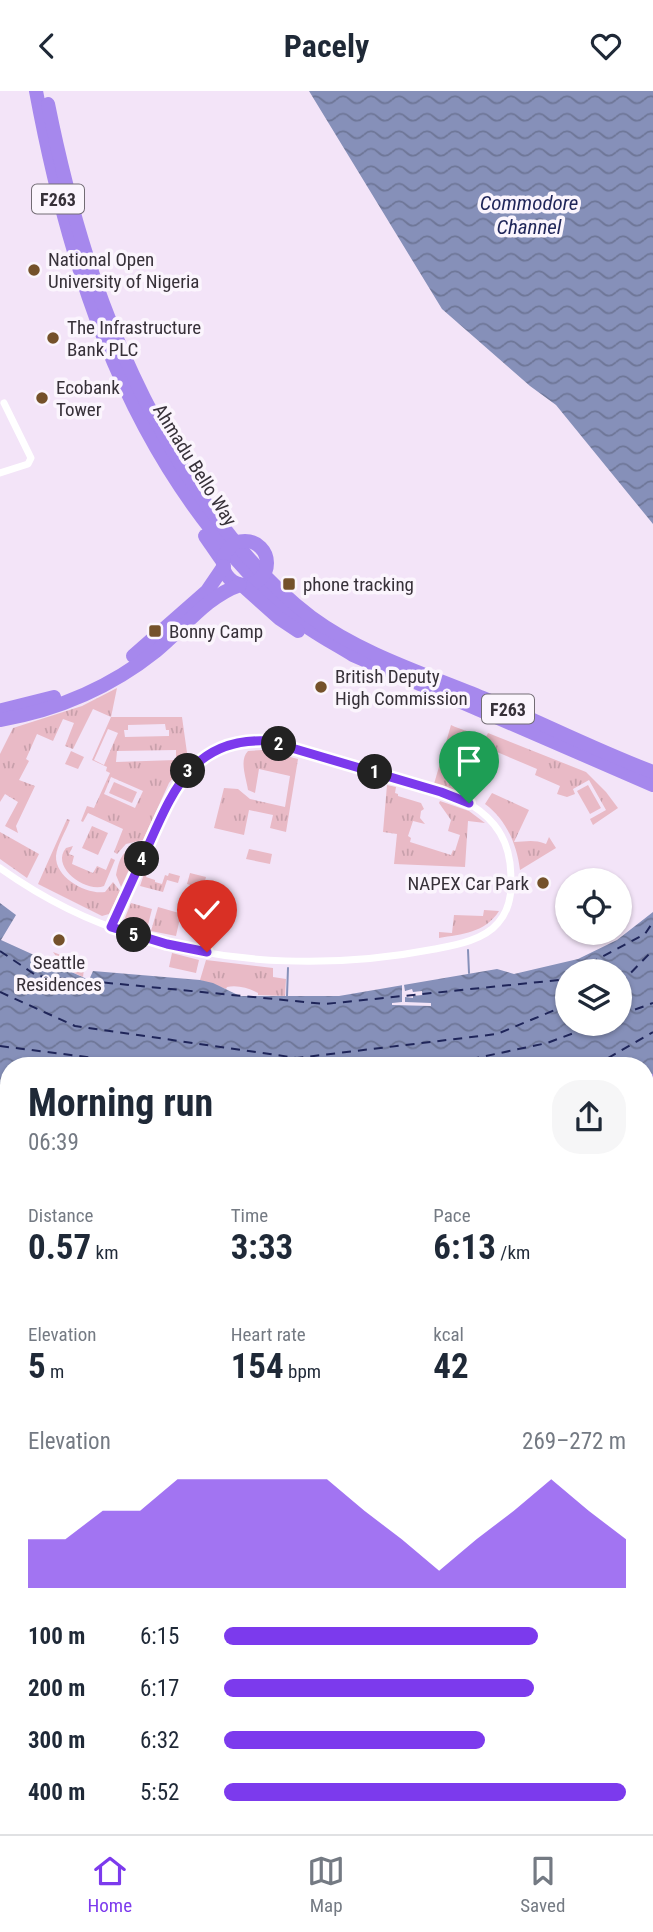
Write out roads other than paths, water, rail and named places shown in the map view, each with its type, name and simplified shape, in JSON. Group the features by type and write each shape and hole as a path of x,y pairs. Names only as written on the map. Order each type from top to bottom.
{"highway":[{"name":"Ahmadu Bello Way","path":"36,91 49,164 72,248 150,424 209,508 261,573 312,618 358,651 491,709 653,785"},
{"name":"Ahmadu Bello Way","path":"45,91 72,215 96,304"},
{"path":"96,304 113,315 139,372 192,468 234,530 250,542 262,550 274,575 288,588 344,628 474,688 491,709 470,714 333,653 280,619 241,585 231,580 163,475 129,414 92,330 96,304"},
{"path":"0,710 64,694 113,670 145,647 207,590 232,546 250,542"},
{"path":"0,720 53,707 103,686 156,651 215,598 241,585 260,580 267,569 267,563"},
{"name":"Ahmadu Bello Way","path":"491,709 653,772"}],"street":[{"path":"0,473 28,464 31,458 4,403"},
{"path":"0,868 55,903 111,927 167,944 248,958 324,961 404,955 458,944 487,933 497,925 504,914 511,894 508,853 495,824 476,807 461,799 282,744 245,741 203,758 183,777 172,793 111,927"}],"water":[{"name":"Commodore Channel","path":"309,91 653,91 653,524 556,405 530,386 442,309"},
{"path":"0,903 16,915 1,940 89,980 93,971 200,980 240,996 339,996 497,969 514,974 555,964 555,1036 632,1036 632,959 578,959 607,945 632,945 632,928 653,912 653,1057 0,1057"}],"waterway":[{"path":"468,950 469,973"},
{"path":"287,996 288,968"}],"place":[{"name":"National Open University of Nigeria","path":"34,270"},
{"name":"The Infrastructure Bank PLC","path":"53,338"},
{"name":"Ecobank Tower","path":"42,398"},
{"name":"phone tracking","path":"289,584"},
{"name":"Bonny Camp","path":"155,631"},
{"name":"British Deputy High Commission","path":"321,687"},
{"name":"NAPEX Car Park","path":"543,883"},
{"name":"Seattle Residences","path":"59,940"}]}
